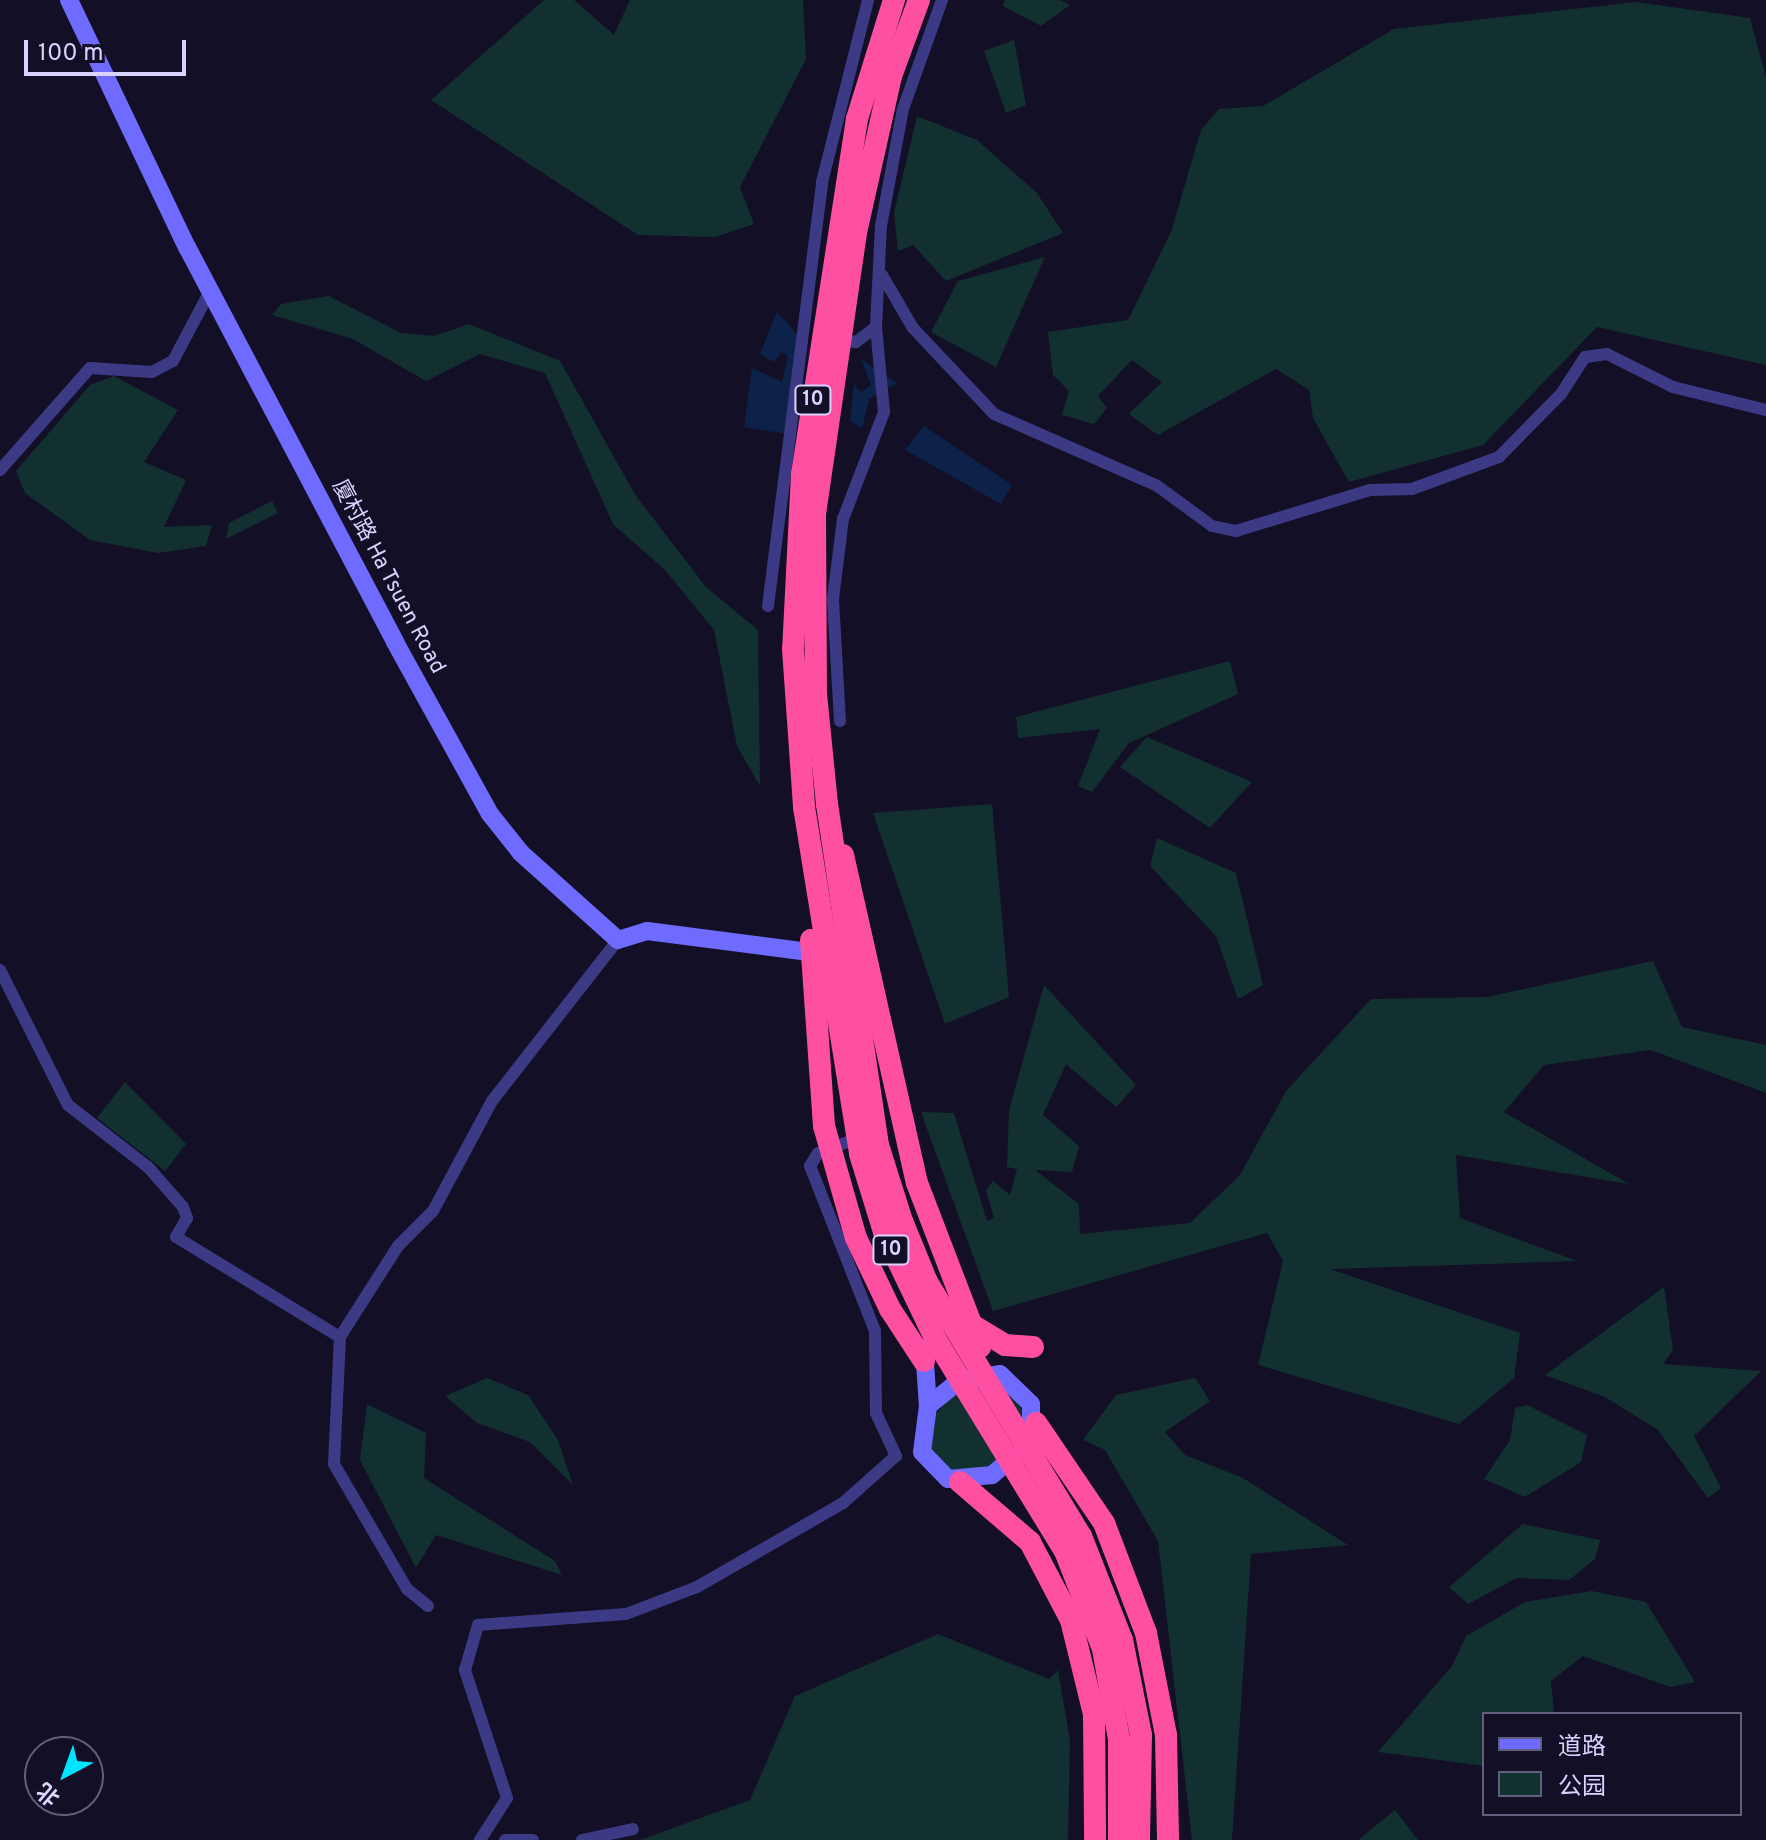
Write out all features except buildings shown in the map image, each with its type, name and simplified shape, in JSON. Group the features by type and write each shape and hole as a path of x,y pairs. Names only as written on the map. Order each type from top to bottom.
{"highway":[{"name":"10","path":"894,0 855,132 802,474 793,649 804,807 860,1154 880,1222 922,1315 1065,1551 1113,1645 1119,1739 1119,1840"},
{"name":"10","path":"919,0 891,76 856,233 815,515 816,694 827,804 878,1145 902,1221 927,1282 1081,1536 1141,1735 1139,1840"},
{"path":"827,804 917,1183 939,1247 980,1347"},
{"path":"804,807 824,1126 856,1238 890,1309 924,1361"},
{"path":"971,1324 1005,1345 1033,1347"},
{"path":"1036,1423 1104,1523 1146,1633 1168,1748 1168,1840"},
{"path":"960,1482 1030,1542 1071,1620 1094,1714 1095,1840"}],"street":[{"name":"廈村路 Ha Tsuen Road","path":"69,0 210,291 490,814 521,853 618,940"},
{"path":"768,606 822,182 868,0"},
{"path":"840,721 833,599 843,519 884,412 876,327 882,275 881,226 903,109 942,0"},
{"path":"882,275 913,328 994,414 1156,485 1212,526 1236,531 1370,490 1412,489 1499,457 1561,394 1585,357 1607,354 1673,387 1766,410"},
{"path":"0,470 90,368 152,372 173,361 210,291"},
{"path":"805,330 856,342 876,327"},
{"path":"428,1606 407,1589 334,1464 340,1337 398,1246 433,1211 492,1101 618,940 647,931 836,957 863,1136 921,1284 928,1406 922,1452 937,1472 960,1482 1003,1470 1031,1441 1036,1423 1025,1395 992,1372 980,1347 921,1284"},
{"path":"0,970 68,1105 148,1167 183,1207 187,1218 176,1237 340,1337"},
{"path":"480,1840 507,1798 465,1670 478,1625 626,1614 697,1587 843,1503 896,1456 876,1413 875,1331 810,1166 818,1153 863,1136"},
{"path":"928,1406 960,1380 992,1372"},
{"path":"582,1840 633,1829"},
{"path":"505,1840 533,1840"}],"green space":[{"path":"544,0 574,0 614,35 630,0 803,0 806,59 740,187 754,224 715,237 638,235 431,100"},
{"path":"1005,0 1060,0 1070,5 1041,26 1003,6"},
{"path":"1636,2 1750,18 1766,78 1766,365 1597,327 1483,445 1349,482 1313,418 1309,390 1276,369 1158,435 1129,414 1162,382 1132,360 1098,396 1107,408 1094,424 1062,415 1069,391 1053,375 1048,332 1128,320 1171,232 1201,130 1219,109 1263,106 1394,29"},
{"path":"1014,40 1026,105 1006,113 984,51"},
{"path":"917,116 977,140 1037,193 1063,233 946,281 913,245 898,251 894,213"},
{"path":"1045,257 996,367 931,332 958,281"},
{"path":"329,296 401,333 434,336 469,324 560,361 636,496 706,587 758,630 760,786 737,746 714,630 665,570 613,524 545,373 480,354 426,381 353,339 272,315 281,304"},
{"path":"114,376 178,410 144,462 186,480 164,527 212,525 206,546 158,553 90,540 25,493 16,471 90,385"},
{"path":"272,501 278,513 226,539 229,523"},
{"path":"1230,661 1238,694 1129,743 1092,792 1078,786 1100,729 1018,738 1016,717"},
{"path":"1147,737 1252,782 1210,828 1120,767"},
{"path":"992,804 1009,997 945,1024 873,813"},
{"path":"1157,838 1236,873 1263,985 1238,999 1216,936 1150,866"},
{"path":"1653,961 1682,1027 1766,1045 1766,1093 1651,1050 1544,1065 1504,1112 1629,1184 1456,1155 1460,1218 1577,1261 1330,1269 1520,1333 1514,1378 1459,1424 1258,1365 1283,1261 1267,1233 993,1311 921,1112 954,1113 987,1221 994,1218 986,1190 993,1181 1010,1195 1017,1169 1007,1167 1009,1110 1044,985 1136,1085 1116,1107 1066,1064 1043,1115 1079,1146 1072,1172 1035,1170 1079,1204 1080,1234 1190,1223 1240,1175 1286,1091 1371,999 1487,997"},
{"path":"125,1082 186,1144 165,1171 97,1118"},
{"path":"1664,1287 1673,1350 1663,1364 1761,1371 1694,1436 1721,1488 1708,1498 1658,1430 1605,1397 1545,1375"},
{"path":"487,1378 528,1395 558,1440 573,1485 530,1442 477,1423 445,1396"},
{"path":"1195,1378 1210,1401 1165,1432 1185,1455 1243,1478 1348,1545 1251,1554 1232,1840 1192,1840 1158,1541 1105,1450 1083,1440 1116,1395"},
{"path":"991,1382 1018,1401 1025,1418 993,1466 954,1472 930,1451 931,1419 953,1395"},
{"path":"367,1404 426,1433 424,1478 555,1561 562,1575 436,1535 416,1568 360,1460"},
{"path":"1527,1405 1587,1435 1581,1462 1525,1497 1484,1479 1510,1440 1515,1408"},
{"path":"1523,1524 1600,1540 1595,1559 1569,1580 1517,1578 1468,1604 1449,1587"},
{"path":"1592,1591 1646,1602 1695,1682 1670,1687 1583,1656 1551,1681 1554,1712 1482,1712 1482,1766 1378,1752 1452,1666 1466,1636 1525,1602"},
{"path":"938,1634 1049,1679 1058,1670 1070,1741 1068,1840 640,1840 750,1800 795,1696"},
{"path":"1395,1810 1418,1840 1358,1840"}],"water":[{"path":"777,312 797,334 787,434 744,427 752,368 782,382 788,357 782,352 774,362 760,354"},
{"path":"861,359 897,383 869,399 862,429 850,420 854,384 861,392 871,385"},
{"path":"924,426 1012,485 1001,504 905,450"}]}
